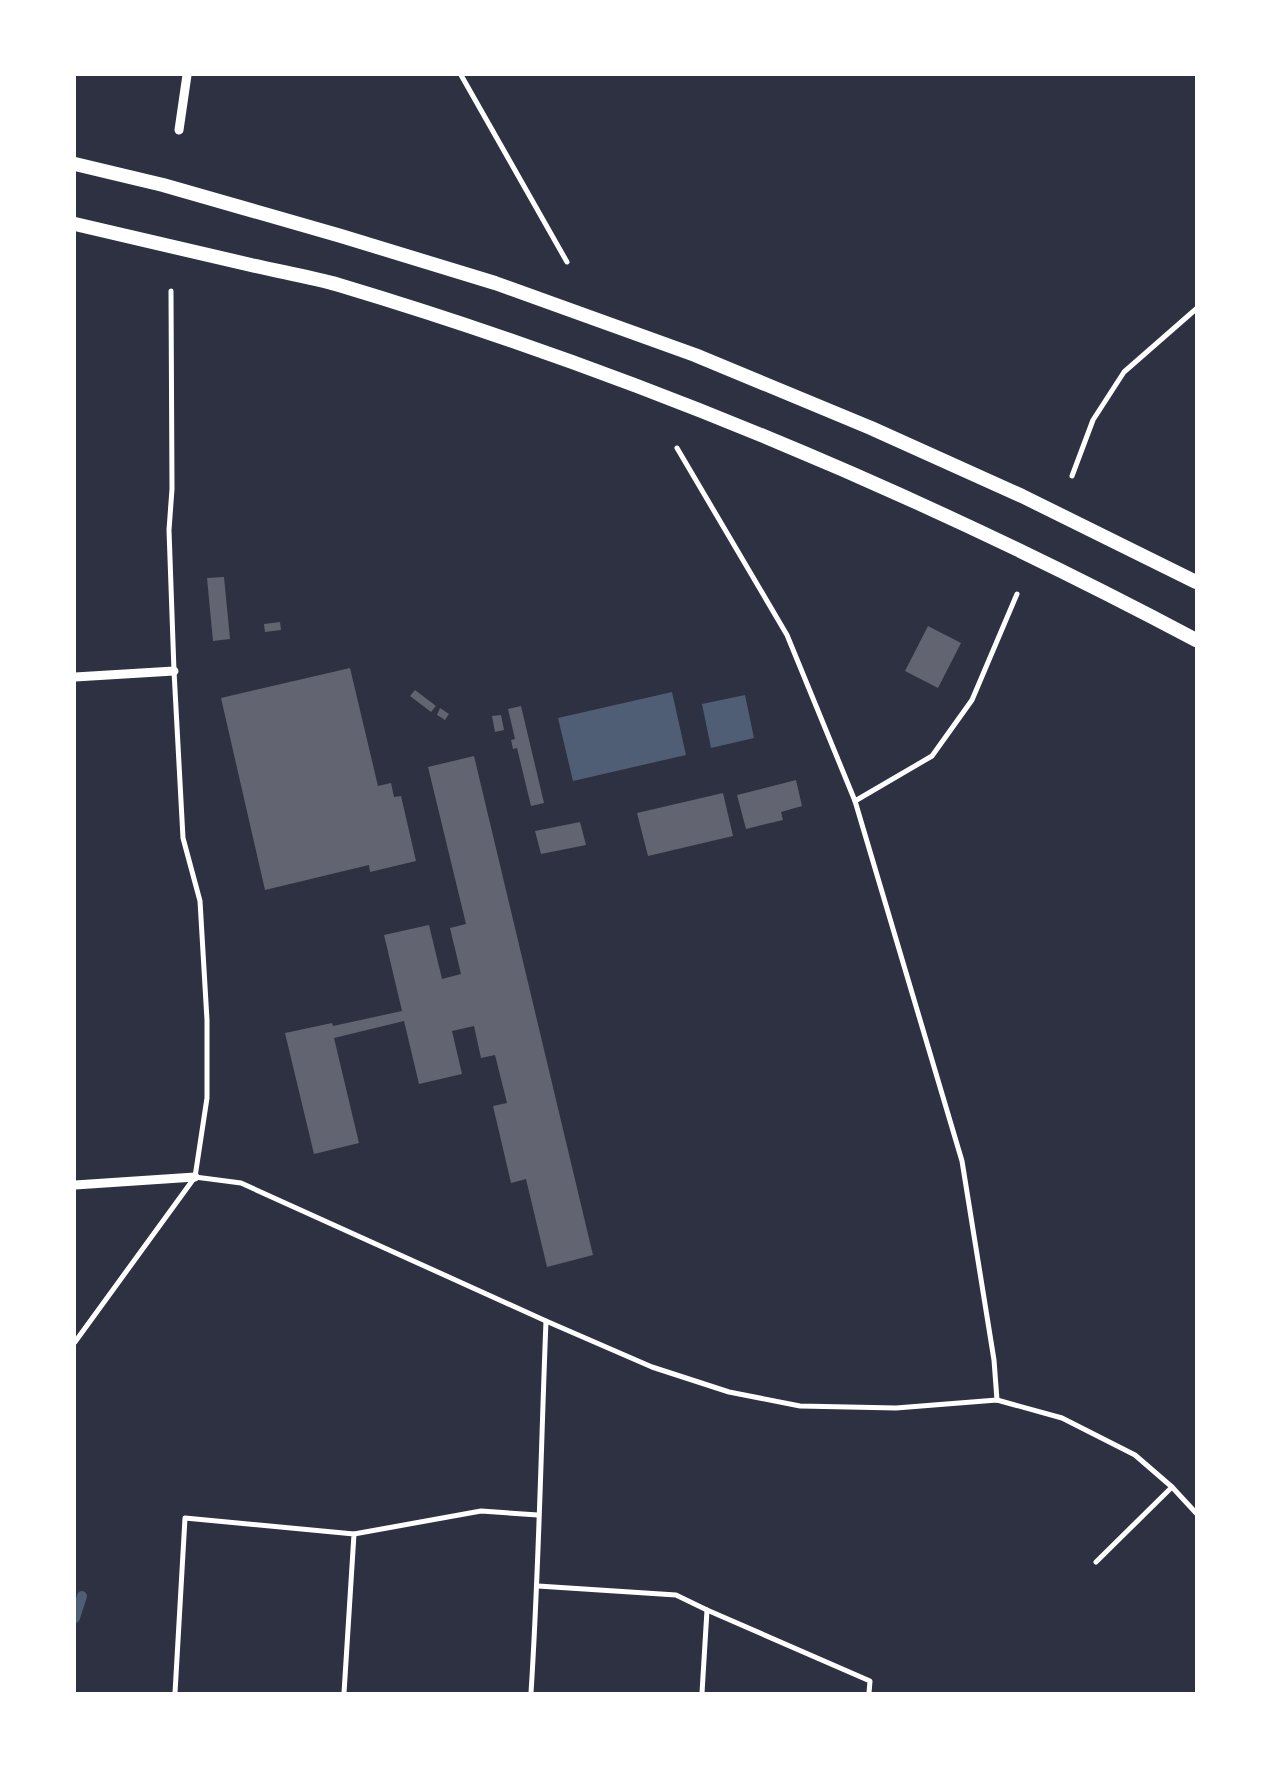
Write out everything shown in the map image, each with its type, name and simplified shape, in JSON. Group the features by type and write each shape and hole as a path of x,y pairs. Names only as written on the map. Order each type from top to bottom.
{"highway":[{"path":"75,164 182,190 495,283 695,355 871,428 1022,496 1196,582"},
{"path":"75,224 336,284 528,346 718,418 849,472 1010,544 1196,640"}],"street":[{"path":"178,130 187,75"},
{"path":"461,75 567,262"},
{"path":"75,1342 195,1177 207,1098 207,1020 200,901 183,838 174,671 169,530 172,489 171,291"},
{"path":"1072,476 1093,420 1124,372 1196,309"},
{"path":"677,448 787,635 855,801 962,1161 994,1360 997,1400"},
{"path":"855,801 932,756 972,700 1017,594"},
{"path":"75,677 174,671"},
{"path":"75,1185 195,1177 241,1183 546,1321 660,1370 728,1392 800,1406 896,1408 997,1400 1062,1418 1135,1455 1172,1487 1196,1513"},
{"path":"531,1693 538,1586 538,1515 546,1321"},
{"path":"1096,1562 1172,1487"},
{"path":"175,1693 185,1518 354,1534 481,1512 538,1515"},
{"path":"344,1693 354,1534"},
{"path":"538,1586 676,1595 870,1681 869,1693"},
{"path":"702,1693 707,1610"}],"water":[{"path":"672,692 686,755 573,781 558,718"},
{"path":"745,695 754,738 711,748 702,704"}],"building":[{"path":"224,577 230,639 213,641 207,578"},
{"path":"280,622 281,630 265,632 264,624"},
{"path":"928,626 961,643 938,688 905,671"},
{"path":"350,668 378,786 391,783 394,797 401,796 416,861 370,872 369,865 265,890 221,698"},
{"path":"415,690 436,706 431,712 410,696"},
{"path":"521,706 544,803 531,806 517,748 513,749 511,740 515,739 508,709"},
{"path":"440,708 449,714 445,720 437,715"},
{"path":"501,715 504,730 495,732 492,716"},
{"path":"474,756 593,1255 547,1267 526,1179 511,1183 493,1106 507,1103 495,1055 481,1058 474,1026 452,1031 462,1074 419,1084 404,1021 334,1038 359,1143 314,1154 285,1033 332,1023 333,1026 402,1011 384,935 429,925 442,979 461,974 450,928 466,924 428,767"},
{"path":"796,780 802,806 781,812 783,820 746,829 737,795"},
{"path":"723,793 733,836 648,856 637,813"},
{"path":"580,822 586,845 541,854 535,831"}],"waterway":[{"path":"75,1618 82,1596"}]}
